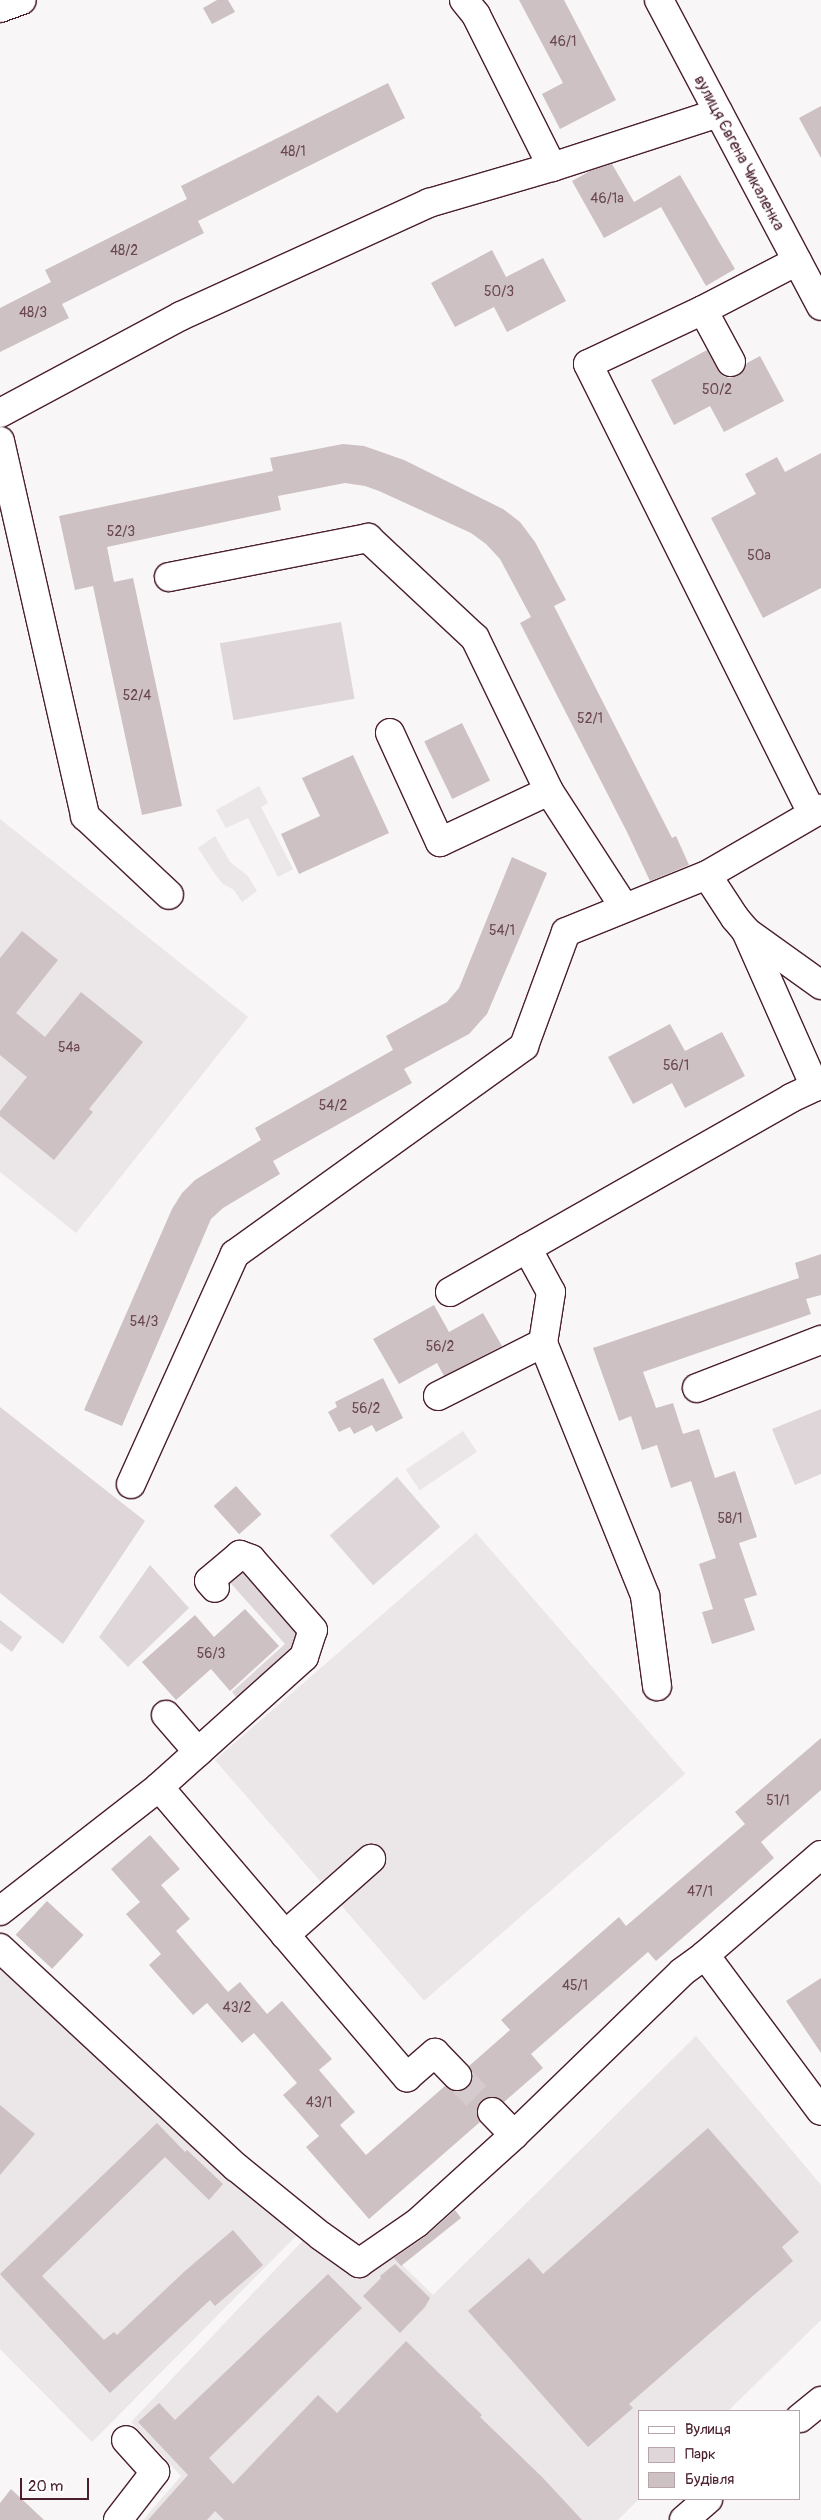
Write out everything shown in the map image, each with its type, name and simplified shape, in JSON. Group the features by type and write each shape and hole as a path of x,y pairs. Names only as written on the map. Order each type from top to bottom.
{"main road":[{"path":"0,8 22,0"},
{"path":"464,0 476,15 552,167"},
{"name":"вулиця Євгена Чикаленка","path":"659,0 821,306"},
{"path":"0,413 181,316 429,204 552,167 718,113"},
{"path":"131,1484 235,1254 524,1046 566,932 706,875 817,811 588,364 703,310 797,261"},
{"path":"703,310 731,362"},
{"path":"0,441 85,816 169,895"},
{"path":"169,577 368,538 475,638 550,790 624,907"},
{"path":"390,733 440,842 550,790"},
{"path":"706,875 746,931 821,985"},
{"path":"450,1292 791,1098 815,1087 746,931"},
{"path":"527,1248 550,1292 543,1343 645,1596 657,1686"},
{"path":"697,1388 821,1340"},
{"path":"438,1396 543,1343"},
{"path":"0,1911 159,1787 304,1657 313,1630 251,1559 240,1555 209,1581 215,1588"},
{"path":"166,1715 198,1752"},
{"path":"159,1787 407,2077 435,2053 457,2076"},
{"path":"0,1948 236,2167 321,2236 359,2263 417,2223 514,2135 682,1972 705,1955 821,1856"},
{"path":"285,1935 371,1859"},
{"path":"705,1955 821,2111"},
{"path":"492,2112 514,2135"},
{"path":"801,2417 821,2401"},
{"path":"118,2520 155,2472 126,2440"},
{"path":"684,2520 707,2500"}],"shaded area":[{"path":"259,786 268,803 261,807 293,869 278,877 248,818 226,828 216,810"},
{"path":"0,819 248,1017 76,1233 0,1172"},
{"path":"215,836 230,862 248,876 257,891 242,902 234,890 223,884 198,848"},
{"path":"463,1431 477,1452 420,1490 406,1470"},
{"path":"476,1533 685,1774 424,2001 215,1760"},
{"path":"0,1967 301,2231 92,2442 0,2349"},
{"path":"696,2036 821,2185 821,2320 729,2410 638,2410 638,2500 618,2520 143,2520 181,2476 131,2422 309,2234 359,2280 388,2251 433,2295"}],"green space":[{"path":"341,622 355,699 233,720 220,643"},
{"path":"0,1407 145,1521 63,1644 0,1593"},
{"path":"821,1409 821,1474 795,1485 772,1429"},
{"path":"397,1477 440,1527 373,1585 330,1535"},
{"path":"242,1563 305,1630 297,1657 243,1705 232,1692 285,1644 226,1578"},
{"path":"150,1565 189,1608 128,1667 99,1637"},
{"path":"0,1620 22,1637 12,1652 0,1643"}],"building":[{"path":"217,0 228,0 235,12 212,24 203,8"},
{"path":"519,0 564,0 616,100 560,129 542,94 563,83"},
{"path":"388,83 405,118 198,221 204,233 62,304 69,318 0,352 0,308 51,282 45,270 187,199 181,186"},
{"path":"821,106 821,158 799,118"},
{"path":"612,164 634,202 680,175 735,269 706,286 661,207 604,238 572,181 590,171"},
{"path":"492,250 506,277 543,258 566,301 507,332 494,307 455,327 431,283"},
{"path":"707,350 718,370 723,376 730,378 739,375 747,363 760,356 784,401 724,432 710,406 674,425 651,380"},
{"path":"343,444 364,446 404,460 503,509 520,522 535,542 566,600 554,606 672,838 676,836 689,865 650,881 627,832 520,623 531,617 500,559 486,544 471,533 379,491 365,486 345,483 278,496 281,510 107,547 114,582 133,578 182,806 142,815 93,586 75,590 59,516 273,471 270,458"},
{"path":"821,453 821,588 763,618 711,518 756,494 745,474 777,457 785,472"},
{"path":"462,723 490,781 452,799 424,741"},
{"path":"353,755 389,833 299,874 281,834 320,816 302,778"},
{"path":"512,857 547,873 487,1014 469,1034 404,1069 412,1083 273,1161 280,1174 223,1208 211,1219 122,1426 84,1410 172,1209 182,1193 195,1180 261,1140 255,1128 393,1050 386,1036 447,1002 459,988"},
{"path":"22,931 58,960 16,1013 45,1037 81,992 143,1042 89,1109 93,1112 54,1160 0,1116 0,1111 27,1077 0,1055 0,958"},
{"path":"670,1024 685,1051 722,1032 745,1076 685,1108 672,1083 633,1104 608,1057"},
{"path":"821,1254 821,1295 806,1299 811,1314 643,1372 656,1408 673,1403 683,1434 699,1429 715,1478 735,1471 757,1537 739,1543 757,1595 744,1599 755,1630 712,1644 702,1612 713,1609 699,1564 716,1558 691,1481 671,1488 657,1445 642,1450 631,1416 619,1421 593,1348 799,1278 795,1263"},
{"path":"434,1305 449,1332 483,1313 502,1346 444,1376 437,1363 399,1384 373,1339"},
{"path":"383,1378 403,1418 376,1432 372,1425 354,1434 350,1427 339,1432 328,1412 337,1407 335,1402"},
{"path":"236,1486 261,1514 239,1534 214,1506"},
{"path":"245,1609 279,1646 230,1691 211,1669 176,1700 142,1662 195,1615 214,1637"},
{"path":"821,1738 821,1790 761,1842 774,1858 656,1961 648,1952 531,2054 543,2068 504,2102 496,2097 482,2100 477,2108 480,2122 369,2219 306,2147 319,2136 283,2095 297,2083 254,2033 242,2043 207,2003 193,2015 149,1965 161,1954 126,1914 140,1902 111,1869 150,1835 180,1869 161,1885 190,1919 176,1931 228,1992 240,1982 267,2014 282,2001 332,2059 319,2070 355,2112 340,2125 366,2155 445,2086 453,2091 467,2088 472,2080 469,2066 510,2030 501,2020 619,1917 626,1926 745,1824 735,1812"},
{"path":"47,1901 84,1935 52,1969 16,1935"},
{"path":"821,1978 821,2053 786,2001"},
{"path":"0,2105 35,2134 0,2175"},
{"path":"157,2123 185,2152 187,2150 223,2184 209,2200 165,2157 42,2276 104,2340 114,2332 117,2335 185,2271 233,2230 263,2265 215,2306 210,2300 110,2393 0,2274"},
{"path":"708,2128 799,2232 782,2247 793,2261 629,2404 633,2408 588,2447 468,2311 529,2258 543,2274"},
{"path":"455,2210 461,2218 401,2266 394,2258 426,2236"},
{"path":"395,2264 430,2298 425,2307 400,2333 363,2296 381,2278 380,2276"},
{"path":"328,2274 362,2308 209,2458 233,2484 318,2395 337,2413 406,2341 482,2415 480,2417 543,2478 582,2520 224,2520 215,2511 207,2520 148,2520 188,2475 138,2422 159,2403 175,2420"},
{"path":"11,2489 44,2520 0,2520 0,2503"}],"tunnel":[{"path":"457,2076 492,2112"}]}
